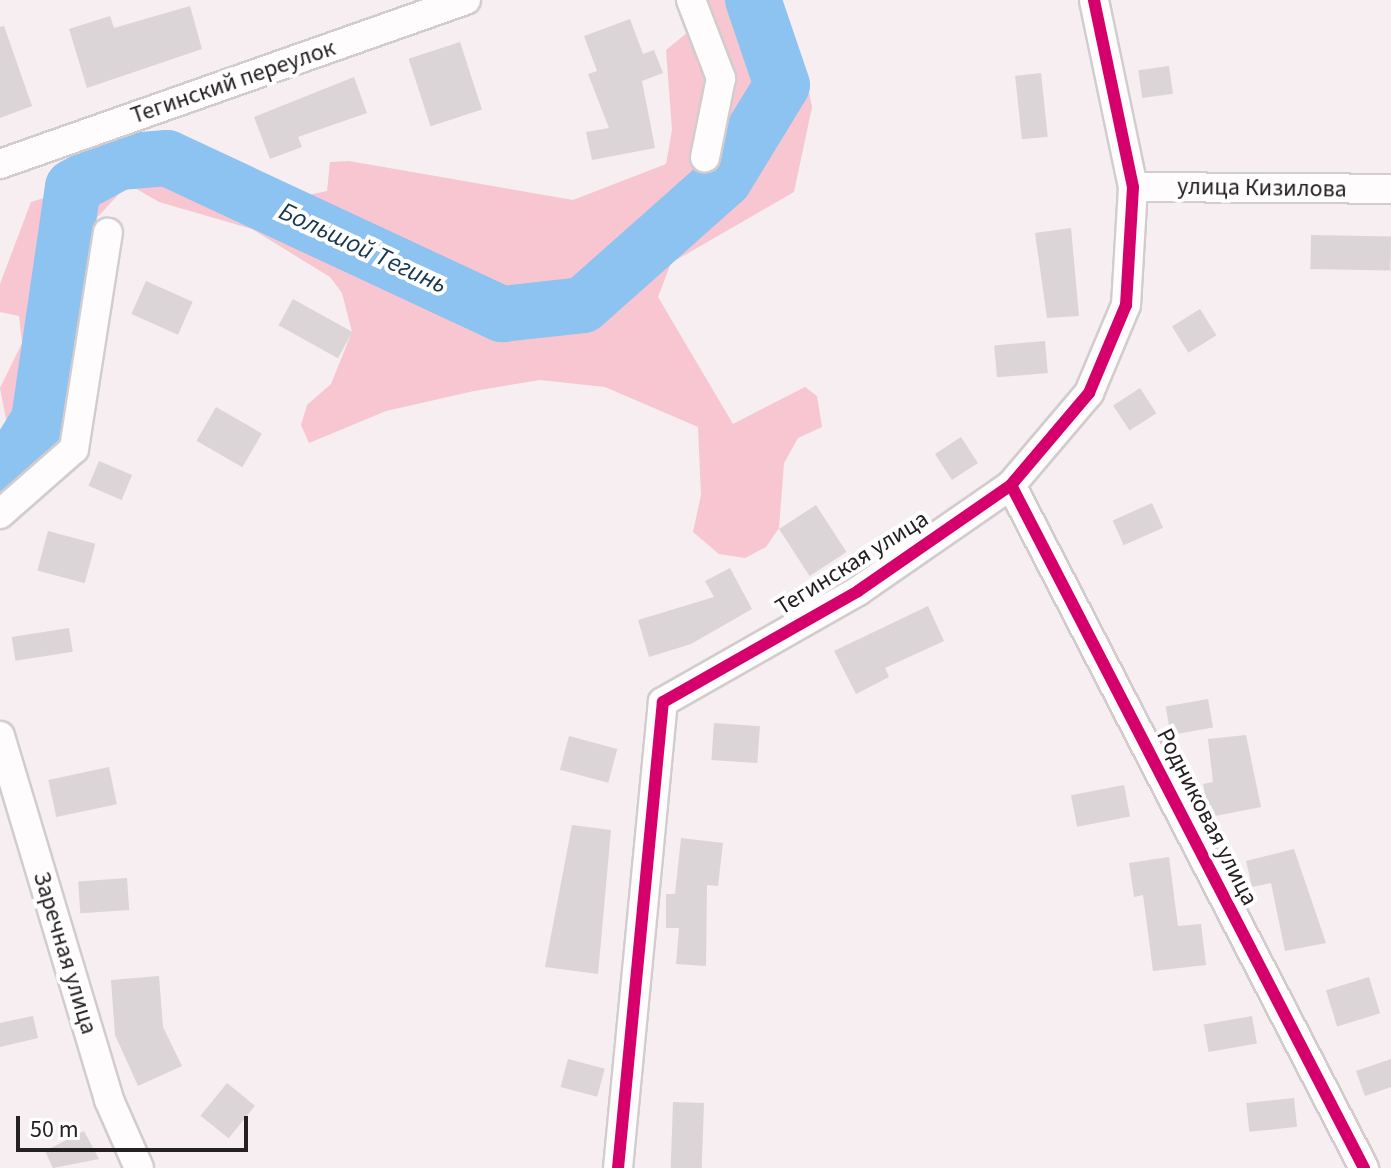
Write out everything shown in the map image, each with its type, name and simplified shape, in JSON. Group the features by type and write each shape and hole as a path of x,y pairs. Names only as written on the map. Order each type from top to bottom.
{"street":[{"name":"Тегинский переулок","path":"0,164 466,0"},
{"path":"691,0 721,78 705,157"},
{"name":"Тегинская улица","path":"618,1168 663,702 858,591 1011,485 1089,393 1126,305 1133,187 1094,0"},
{"name":"улица Кизилова","path":"1133,187 1391,189"},
{"path":"0,514 74,449 108,233"},
{"name":"Родниковая улица","path":"1011,485 1364,1168"},
{"name":"Заречная улица","path":"0,736 109,1100 139,1168"}],"shaded area":[{"path":"691,0 776,0 784,51 808,87 812,107 794,192 671,263 658,297 733,424 805,387 817,396 822,427 798,438 784,463 779,528 766,547 745,558 719,554 693,532 701,495 698,427 605,387 540,380 474,391 386,411 309,443 301,425 307,405 331,384 352,332 342,293 330,277 252,229 159,202 128,184 144,145 164,138 199,161 294,198 327,191 330,162 349,161 573,200 666,164 672,130 666,50 704,19"},
{"path":"110,178 128,184 93,222 80,262 69,306 70,382 51,458 0,495 8,429 0,388 22,343 19,316 0,312 0,284 31,202"}],"building":[{"path":"190,6 202,49 87,88 69,29 110,16 114,28"},
{"path":"630,19 643,54 654,50 663,73 642,81 655,148 592,160 586,132 609,128 588,74 597,71 584,36"},
{"path":"4,26 32,106 0,118 0,27"},
{"path":"460,42 482,110 431,126 409,59"},
{"path":"1169,66 1173,94 1142,98 1138,70"},
{"path":"1041,73 1048,137 1022,139 1015,76"},
{"path":"354,77 367,113 298,137 302,147 270,159 254,117"},
{"path":"1071,228 1079,316 1047,318 1035,233"},
{"path":"1311,235 1391,236 1390,270 1310,269"},
{"path":"146,281 193,302 178,335 131,314"},
{"path":"293,299 352,332 338,358 278,325"},
{"path":"1200,309 1216,335 1188,353 1172,326"},
{"path":"1045,341 1048,373 997,377 994,345"},
{"path":"1140,388 1156,413 1130,431 1113,405"},
{"path":"216,407 262,434 242,467 196,441"},
{"path":"961,437 978,463 952,480 935,454"},
{"path":"99,461 132,475 122,500 88,486"},
{"path":"1152,503 1163,528 1124,545 1113,520"},
{"path":"816,505 846,552 810,576 779,529"},
{"path":"48,531 95,544 85,583 37,571"},
{"path":"730,568 752,609 691,644 649,657 638,620 714,597 705,581"},
{"path":"928,606 944,641 885,668 889,677 856,694 834,651"},
{"path":"69,628 73,652 15,661 12,637"},
{"path":"1208,699 1213,728 1171,735 1166,706"},
{"path":"714,723 760,726 757,763 711,760"},
{"path":"1246,735 1261,807 1210,817 1203,784 1213,782 1208,739"},
{"path":"569,736 617,749 608,783 560,770"},
{"path":"109,767 117,804 56,817 48,780"},
{"path":"1124,785 1130,816 1077,827 1071,795"},
{"path":"572,825 611,830 598,974 545,967"},
{"path":"681,838 723,843 718,886 707,885 706,966 676,964 679,928 666,928 666,894 675,894"},
{"path":"1294,849 1326,943 1285,951 1271,883 1252,887 1246,861"},
{"path":"1169,857 1178,926 1201,924 1206,965 1153,971 1143,895 1134,897 1129,863"},
{"path":"127,878 129,910 80,913 78,881"},
{"path":"159,976 163,1027 182,1066 138,1086 115,1035 111,980"},
{"path":"1369,977 1380,1013 1337,1026 1326,990"},
{"path":"33,1016 38,1038 0,1047 0,1023"},
{"path":"1252,1016 1257,1044 1209,1052 1204,1025"},
{"path":"568,1059 605,1069 597,1097 560,1087"},
{"path":"1391,1059 1391,1087 1365,1096 1356,1071"},
{"path":"227,1083 255,1106 229,1138 201,1116"},
{"path":"1294,1098 1297,1127 1249,1132 1246,1103"},
{"path":"673,1102 704,1103 702,1168 671,1168"},
{"path":"84,1131 99,1159 53,1168 45,1151"}],"waterway":[{"name":"Большой Тегинь","path":"0,483 39,420 73,187 119,162 167,158 502,314 583,305 724,180 782,85 753,0"}],"cycle path":[{"path":"618,1168 663,702 858,591 1011,485 1089,393 1126,305 1133,187 1094,0"},
{"path":"1011,485 1364,1168"}]}
